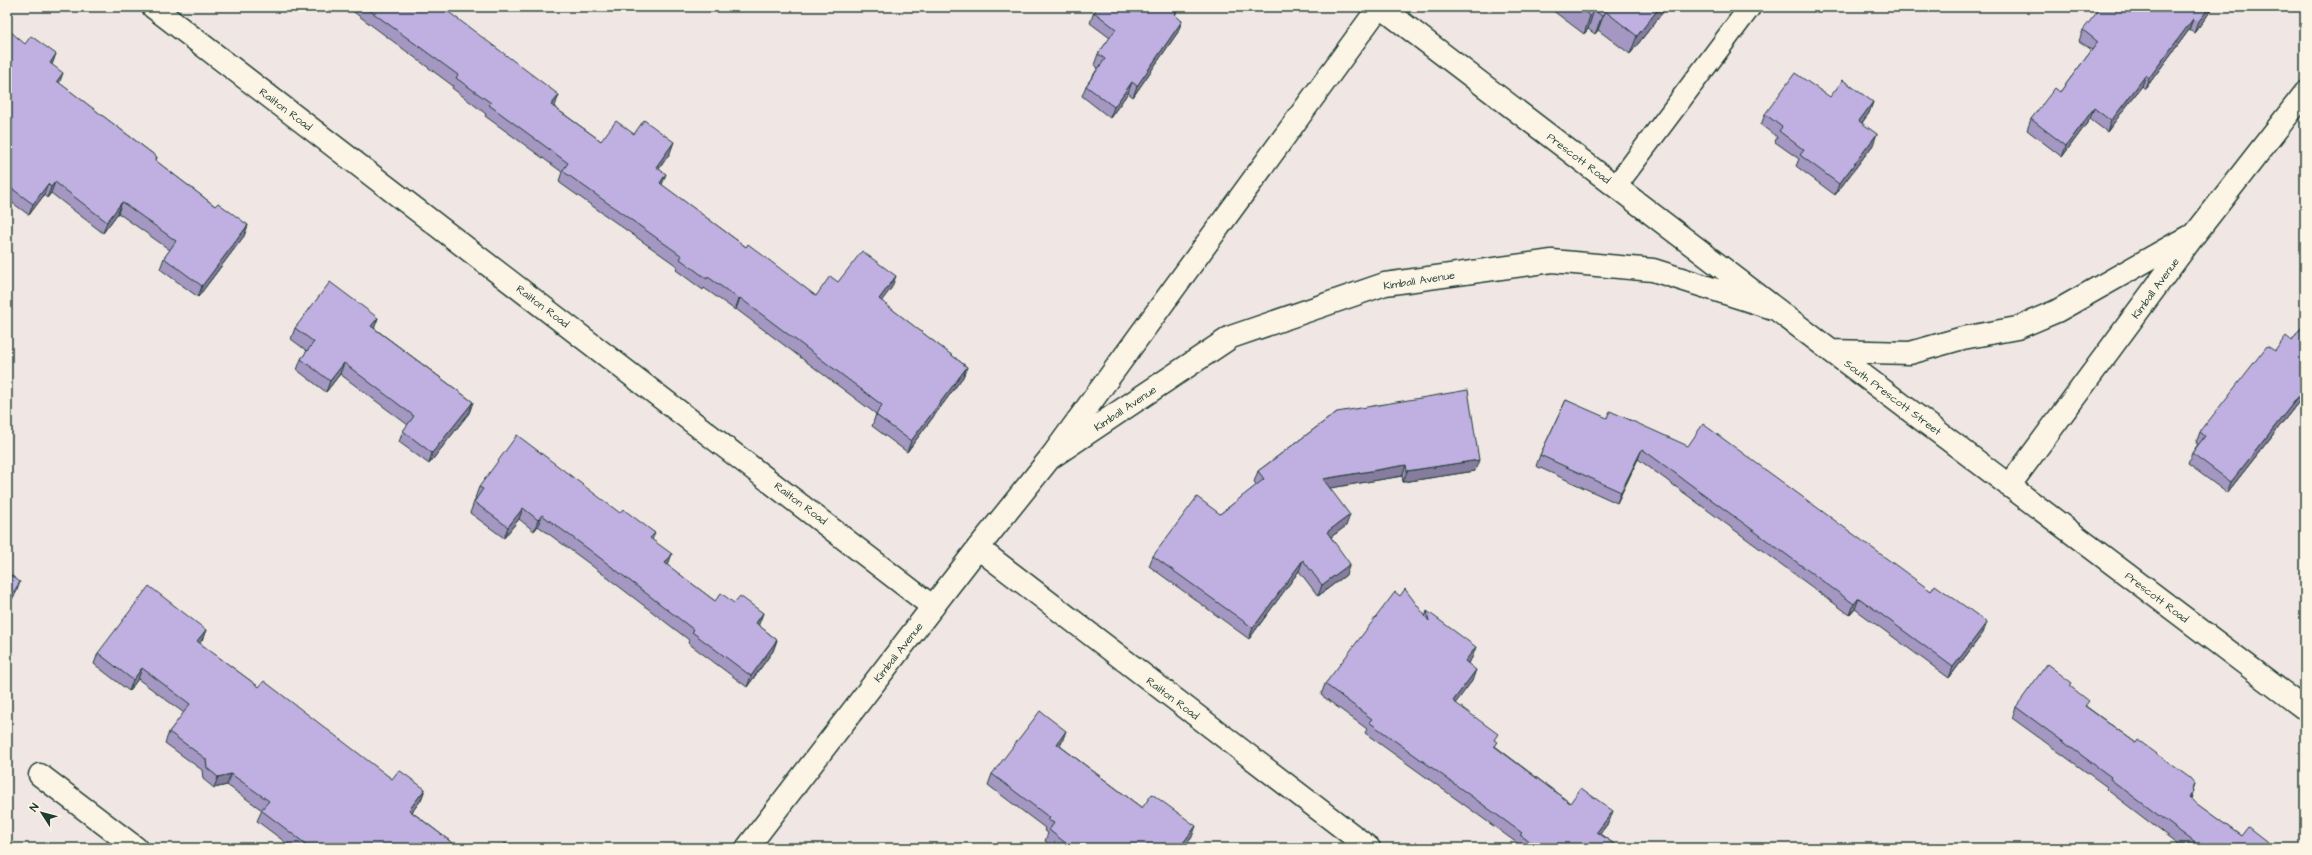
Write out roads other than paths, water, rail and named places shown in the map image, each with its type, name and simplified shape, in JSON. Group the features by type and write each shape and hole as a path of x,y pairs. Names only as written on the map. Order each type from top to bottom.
{"main road":[{"name":"Railton Road","path":"153,7 933,607"},
{"name":"Kimball Avenue","path":"748,848 978,548 1050,458 1380,7"},
{"name":"Prescott Road","path":"1380,7 1776,309"},
{"name":"Kimball Avenue","path":"2009,486 2194,234 2305,93"},
{"path":"1831,351 1910,353 1963,338 2017,328 2057,311 2194,234"},
{"name":"Kimball Avenue","path":"1050,458 1231,337 1385,284 1552,261 1653,270 1776,309"},
{"name":"South Prescott Street","path":"1776,309 2009,486"},
{"name":"Prescott Road","path":"2009,486 2305,709"},
{"name":"Railton Road","path":"978,548 1369,848"},
{"path":"40,775 136,848"}],"lane":[{"path":"1616,186 1750,7"}]}
